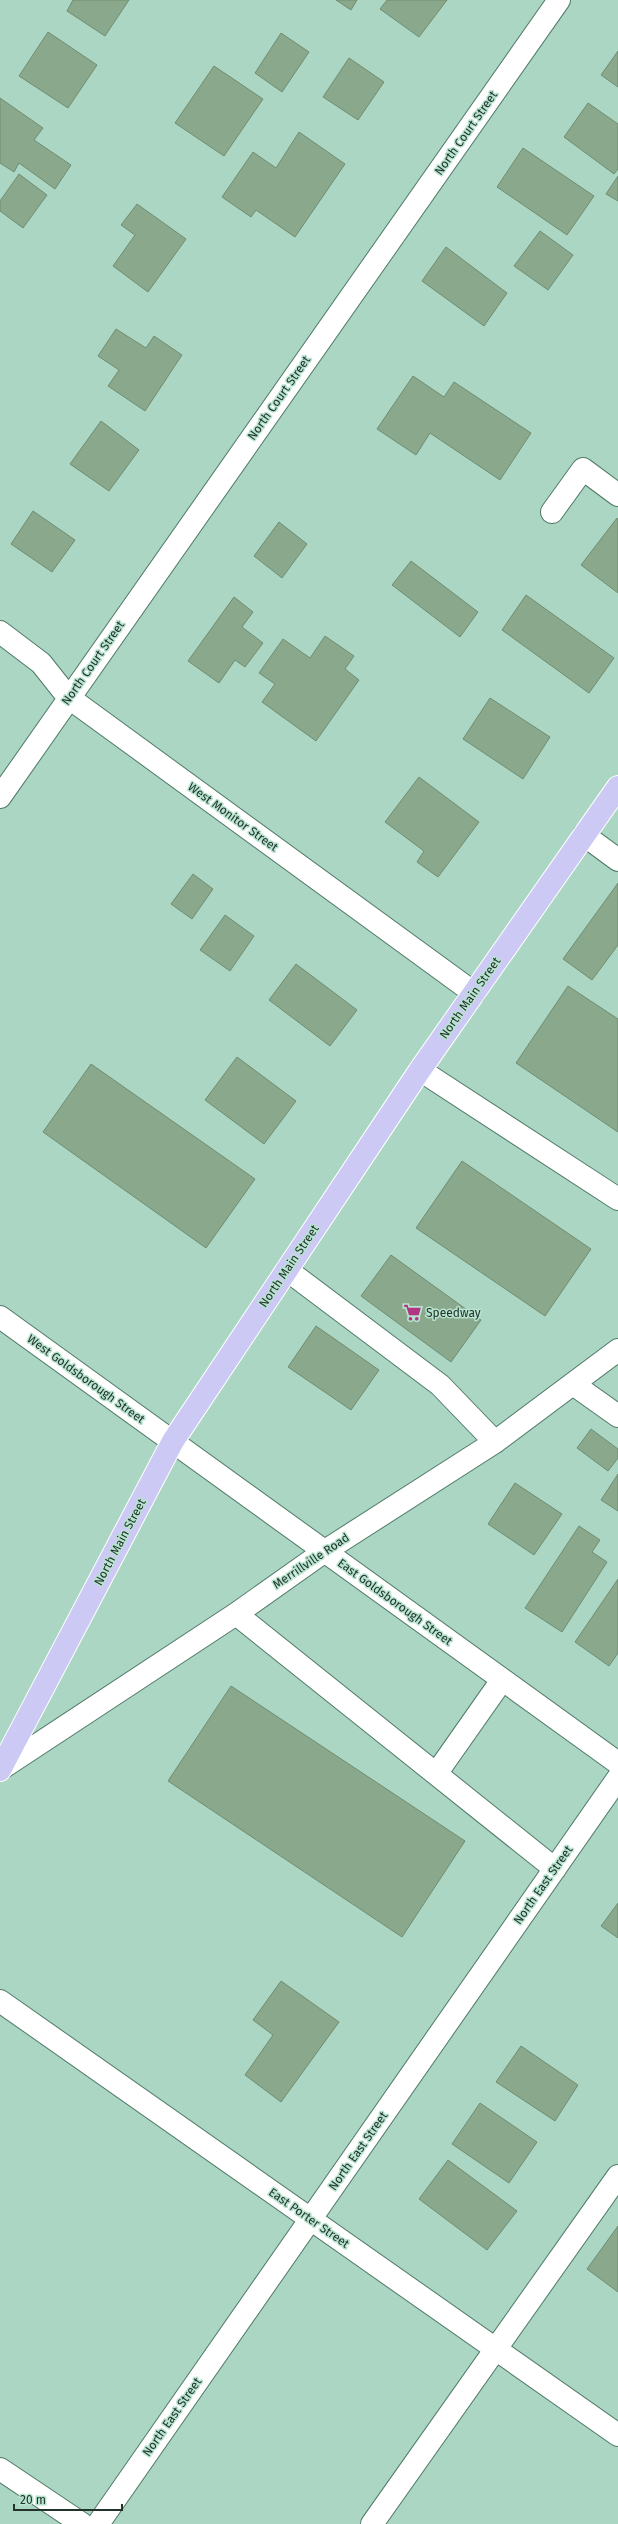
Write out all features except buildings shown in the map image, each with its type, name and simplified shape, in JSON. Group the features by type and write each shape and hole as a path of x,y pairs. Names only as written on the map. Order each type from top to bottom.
{"main road":[{"name":"North Main Street","path":"1,1769 173,1441 420,1070 618,787"}],"street":[{"name":"North Court Street","path":"0,797 68,697 559,0"},
{"path":"552,512 583,469 618,495"},
{"name":"West Monitor Street","path":"0,632 42,663 68,697 474,993"},
{"path":"584,835 618,860"},
{"path":"420,1070 618,1199"},
{"path":"287,1270 440,1385 495,1442"},
{"name":"West Goldsborough Street","path":"0,1317 173,1441"},
{"name":"Merrillville Road","path":"1,1769 236,1614 324,1551 495,1442 618,1350"},
{"path":"573,1384 618,1416"},
{"name":"East Goldsborough Street","path":"173,1441 618,1763"},
{"path":"236,1614 555,1869"},
{"path":"436,1774 502,1680"},
{"name":"North East Street","path":"98,2524 618,1778"},
{"name":"East Porter Street","path":"0,2001 618,2435"},
{"path":"372,2524 618,2176"},
{"path":"0,2469 82,2524"}],"place":[{"name":"Speedway","path":"413,1313"}]}
